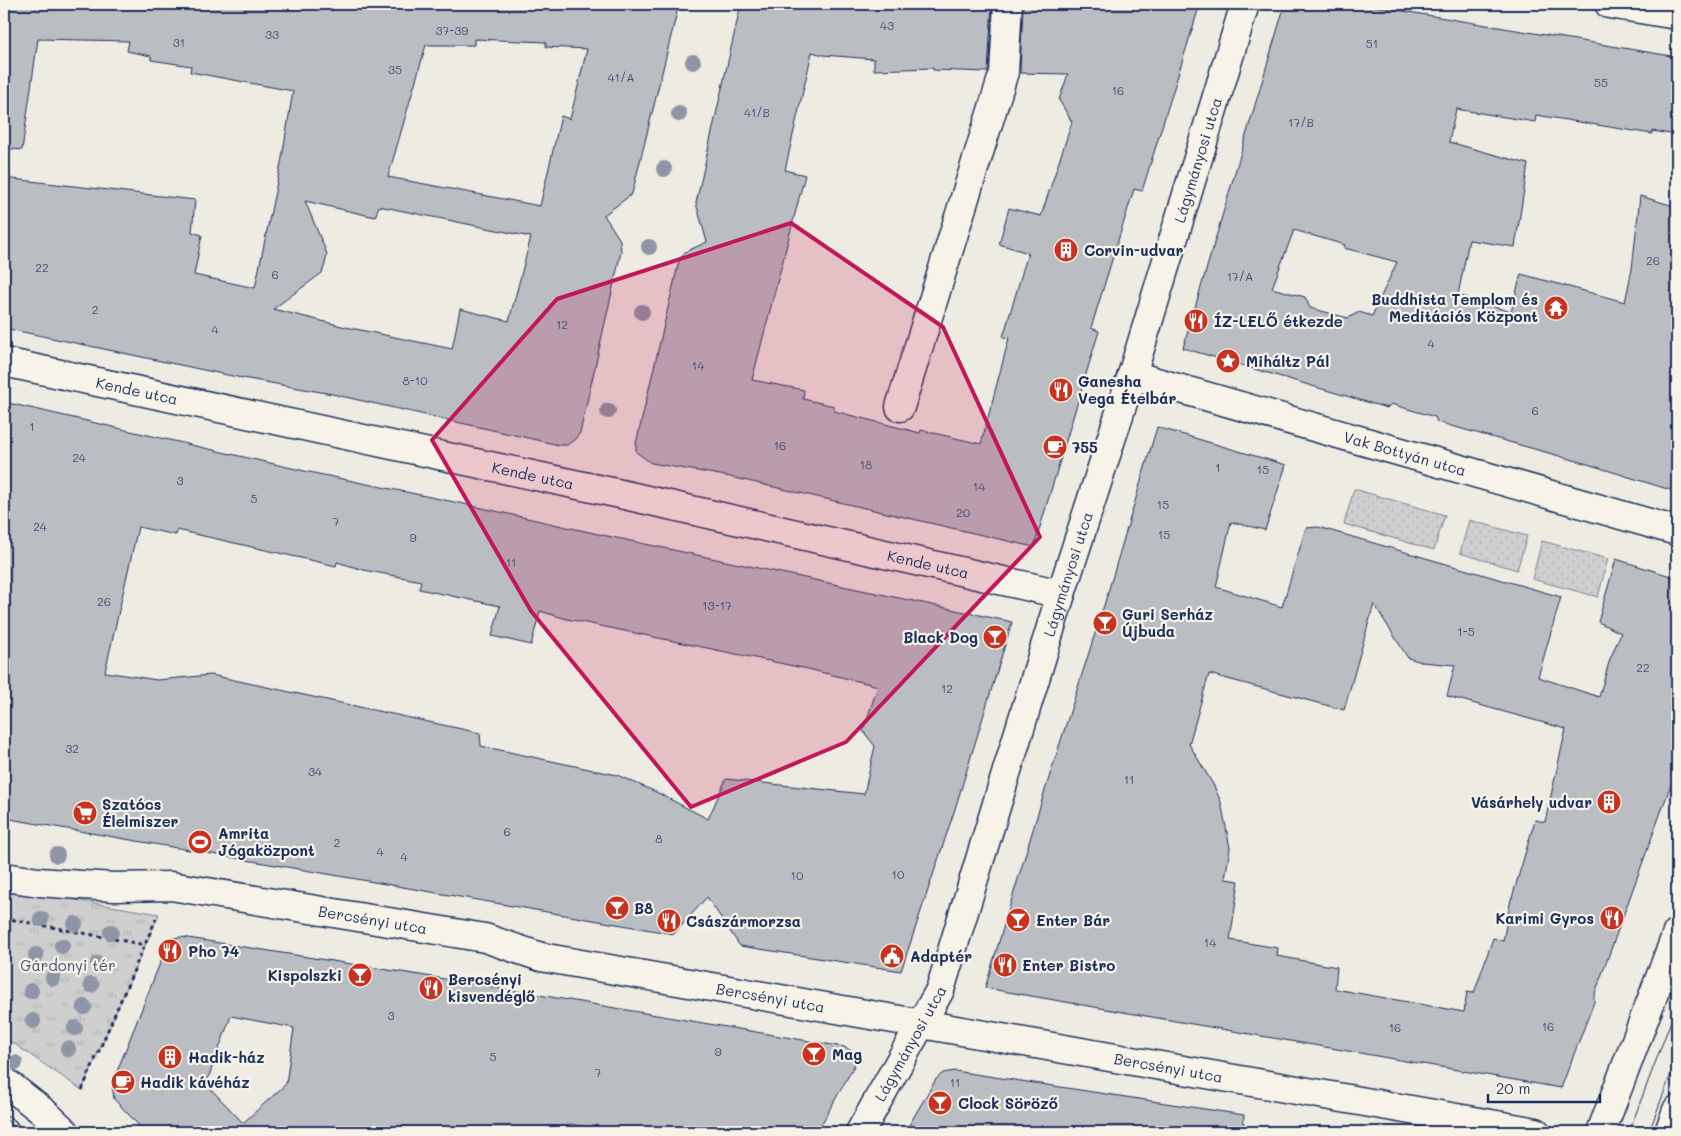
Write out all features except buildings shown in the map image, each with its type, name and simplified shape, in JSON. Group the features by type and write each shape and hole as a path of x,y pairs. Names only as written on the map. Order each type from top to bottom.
{"street":[{"path":"900,407 1004,72 1008,4"},
{"name":"Lágymányosi utca","path":"860,1132 940,990 1061,594 1132,375 1245,4"},
{"path":"1610,4 1677,14"},
{"name":"Kende utca","path":"4,362 616,493 1061,594"},
{"name":"Vak Bottyán utca","path":"1132,375 1677,531"},
{"name":"Bercsényi utca","path":"4,877 39,882 114,887 171,886 486,938 542,957 1536,1132"},
{"path":"1601,1132 1677,933"},
{"path":"4,1081 46,1114 65,1132"},
{"path":"1669,1132 1677,1110"}],"path":[{"path":"82,1090 171,886"},
{"path":"4,927 5,919 145,945"}],"highlighted area":[{"path":"791,223 943,327 1040,537 846,742 691,807 531,611 432,440 557,299"}],"green space":[{"path":"1354,489 1445,515 1434,550 1344,524"},
{"path":"1469,520 1527,536 1517,570 1460,553"},
{"path":"1542,541 1608,559 1598,597 1532,579"},
{"name":"Gárdonyi tér","path":"4,888 159,914 82,1090 4,1037"}],"tram line":[{"path":"1629,1132 1677,1005"},
{"path":"1649,1132 1677,1058"},
{"path":"4,1118 22,1132"}],"place":[{"name":"Corvin-udvar","path":"1066,250"},
{"name":"Buddhista Templom és Meditációs Központ","path":"1556,308"},
{"name":"ÍZ-LELŐ étkezde","path":"1196,321"},
{"name":"Miháltz Pál","path":"1228,361"},
{"name":"Ganesha Vega Ételbár","path":"1061,390"},
{"name":"755","path":"1055,447"},
{"name":"Guri Serház Újbuda","path":"1105,623"},
{"name":"Black Dog","path":"995,637"},
{"name":"Vásárhely udvar","path":"1609,802"},
{"name":"Szatócs Élelmiszer","path":"85,813"},
{"name":"Amrita Jógaközpont","path":"200,842"},
{"name":"B8","path":"617,908"},
{"name":"Karimi Gyros","path":"1612,918"},
{"name":"Enter Bár","path":"1018,920"},
{"name":"Császármorzsa","path":"669,921"},
{"name":"Pho 74","path":"170,951"},
{"name":"Adaptér","path":"892,956"},
{"name":"Enter Bistro","path":"1005,965"},
{"name":"Kispolszki","path":"360,975"},
{"name":"Bercsényi kisvendéglő","path":"431,988"},
{"name":"Mag","path":"814,1054"},
{"name":"Hadik-ház","path":"170,1057"},
{"name":"Hadik kávéház","path":"123,1082"},
{"name":"Clock Söröző","path":"940,1103"}]}
